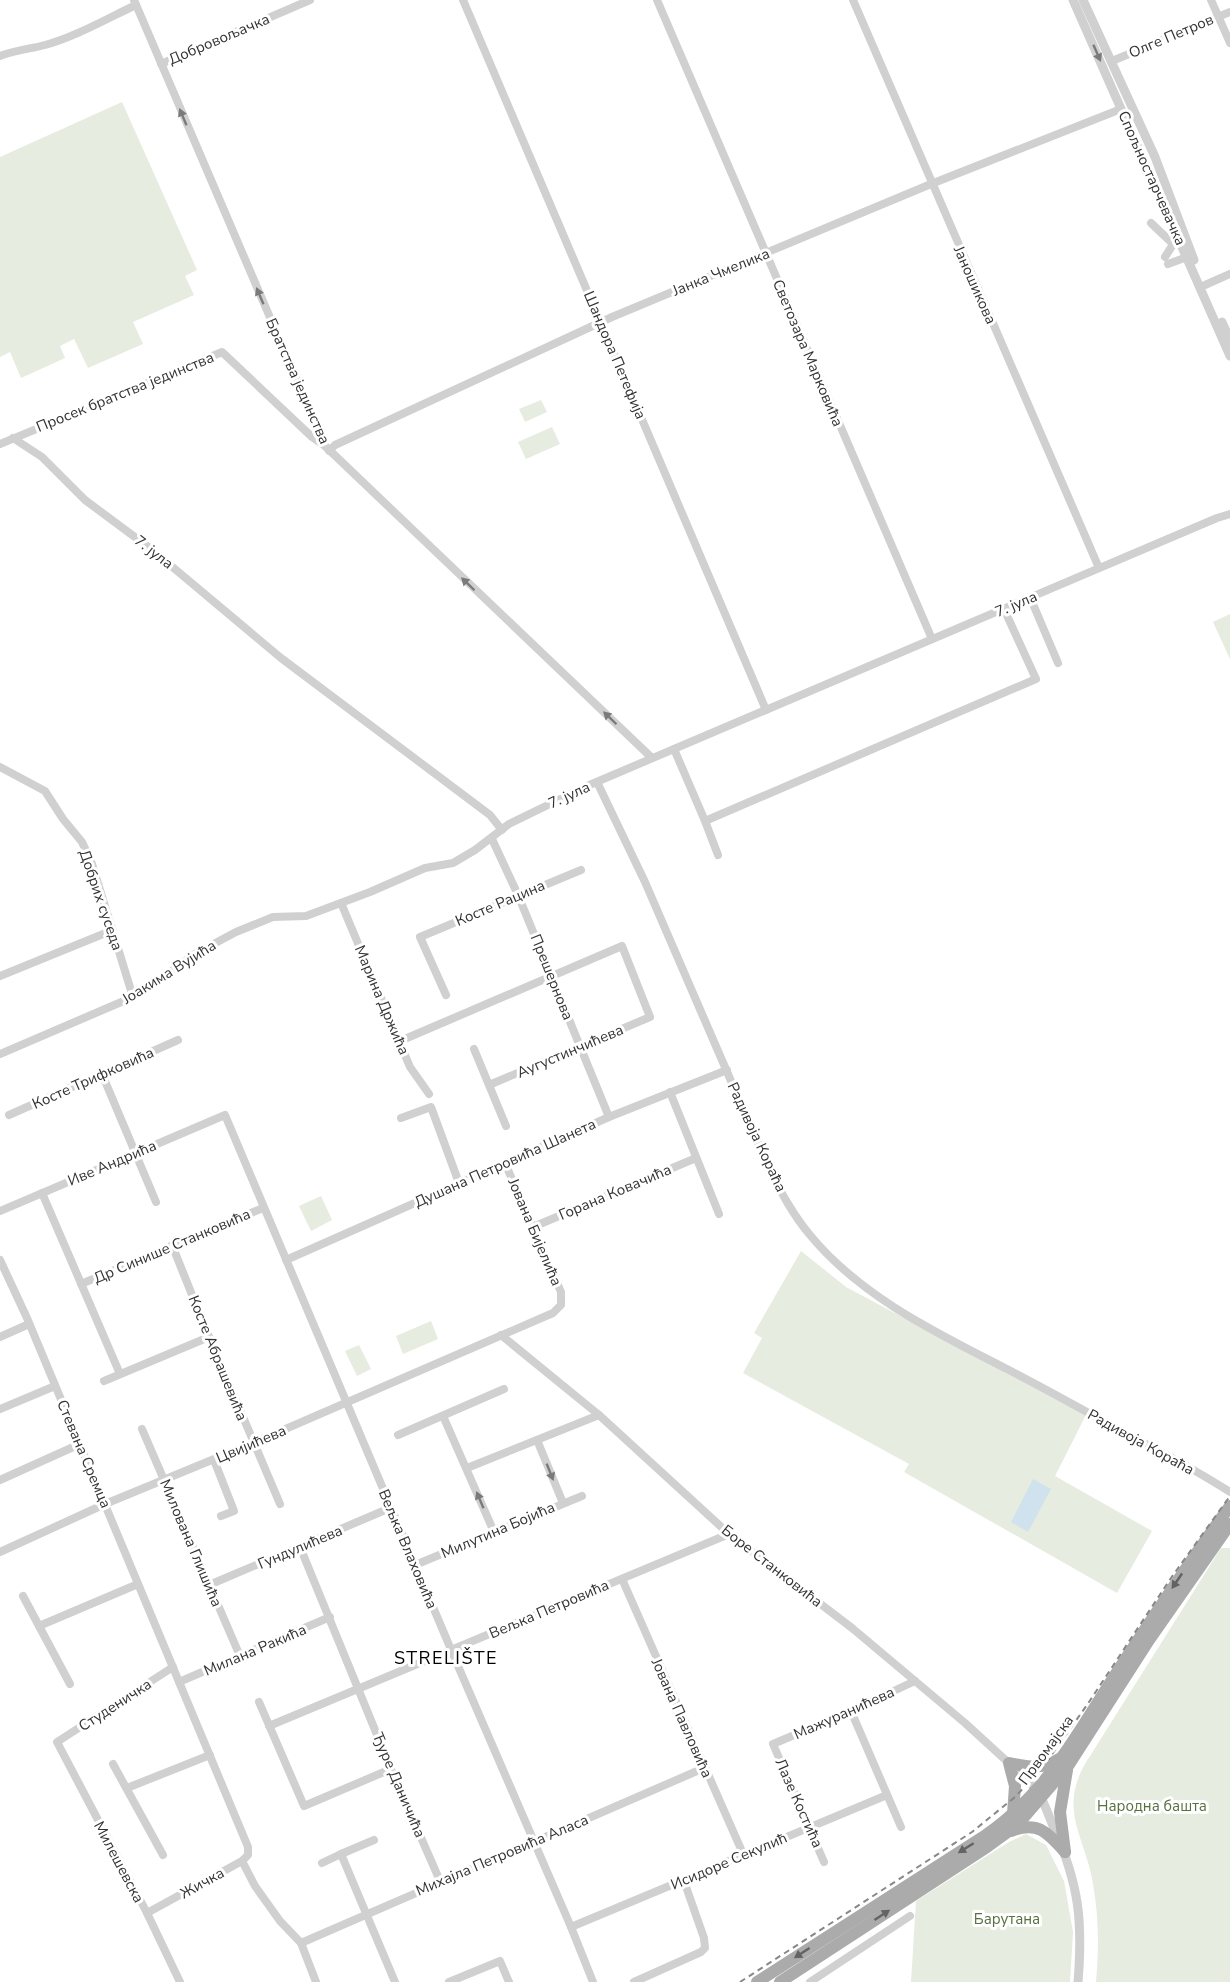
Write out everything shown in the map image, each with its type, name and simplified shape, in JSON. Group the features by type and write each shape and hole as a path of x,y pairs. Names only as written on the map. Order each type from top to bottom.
{"main road":[{"name":"Првомајска","path":"1066,1761 1180,1575 1230,1506"},
{"name":"Првомајска","path":"780,1982 1010,1831 1066,1761 1149,1640 1225,1539 1230,1524"},
{"path":"1013,1814 1015,1786 1009,1763 1032,1768 1066,1761 1060,1812 1065,1852"},
{"name":"Првомајска","path":"757,1982 970,1846 1039,1795"},
{"path":"1010,1831 1020,1827 1035,1827 1051,1837 1065,1852"}],"street":[{"name":"Добровољачка","path":"161,64 310,0"},
{"name":"Шандора Петефија","path":"463,0 766,710"},
{"name":"Светозара Марковића","path":"657,0 932,639"},
{"name":"Јаношикова","path":"853,0 931,184 1100,568"},
{"name":"Спољностарчевачка","path":"1073,0 1177,242 1187,257 1230,356"},
{"name":"Спољностарчевачка","path":"1083,0 1155,157 1205,285 1230,340"},
{"path":"1211,0 1230,43"},
{"name":"Братства јединства","path":"135,3 327,449 652,759"},
{"path":"0,56 17,49 45,45 135,3"},
{"name":"Олге Петров","path":"1112,61 1230,12"},
{"name":"Јанка Чмелика","path":"327,449 601,322 931,184 1121,109"},
{"path":"1150,223 1177,242 1166,260 1187,257"},
{"path":"1205,285 1230,274"},
{"name":"Просек братства јединства","path":"0,444 222,352 327,449"},
{"name":"7. јула","path":"13,438 42,457 85,500 151,549 282,658 490,815 502,830 509,824 597,782 1230,514"},
{"name":"7. јула","path":"1216,518 1230,509"},
{"path":"1030,597 1058,663"},
{"path":"705,821 1036,679 1004,609"},
{"path":"674,749 718,855"},
{"name":"Добрих суседа","path":"0,767 45,791 63,819 82,842 92,864 133,997"},
{"name":"Радивоја Кораћа","path":"597,782 642,873 769,1169 794,1213 824,1251 856,1281 950,1340 1127,1434 1230,1492"},
{"name":"Јоакима Вујића","path":"0,1054 133,997 193,955 236,932 273,917 306,916 425,868 453,863 492,839 502,830"},
{"name":"Прешернова","path":"492,839 518,895 609,1117"},
{"name":"Косте Рацина","path":"446,995 420,937 581,870"},
{"name":"Марина Држића","path":"341,903 410,1067 429,1094"},
{"path":"0,976 113,930"},
{"name":"Аугустинчићева","path":"489,1085 650,1017 622,946 552,977"},
{"path":"400,1041 552,977"},
{"name":"Косте Трифковића","path":"9,1115 178,1040"},
{"path":"474,1049 506,1126"},
{"name":"Душана Петровића Шанета","path":"286,1260 609,1117 727,1070"},
{"path":"102,1074 156,1202"},
{"path":"670,1092 719,1214"},
{"path":"401,1118 431,1107 459,1183"},
{"name":"Иве Андрића","path":"0,1211 225,1115"},
{"name":"Вељка Влаховића","path":"225,1115 593,1982"},
{"name":"Горана Ковачића","path":"533,1227 696,1158"},
{"name":"Јована Бијелића","path":"501,1335 553,1313 561,1305 561,1293 505,1163"},
{"path":"42,1193 120,1374"},
{"name":"Др Синише Станковића","path":"81,1284 263,1208"},
{"name":"Косте Абрашевића","path":"172,1245 280,1504"},
{"name":"Стевана Сремца","path":"0,1260 80,1444 248,1847"},
{"path":"0,1337 29,1324"},
{"name":"Цвијићева","path":"0,1552 105,1504 214,1460 501,1335"},
{"name":"Боре Станковића","path":"501,1335 599,1415 729,1534 852,1628 915,1681 1009,1763 1039,1795"},
{"path":"104,1381 209,1337"},
{"path":"0,1409 55,1386"},
{"path":"399,1435 504,1389"},
{"path":"467,1468 599,1415"},
{"path":"443,1416 494,1532"},
{"name":"Милована Глишића","path":"141,1429 240,1656"},
{"path":"537,1440 563,1503"},
{"path":"0,1480 80,1444"},
{"path":"214,1460 234,1511 220,1516"},
{"name":"Милутина Бојића","path":"415,1565 582,1496"},
{"name":"Гундулићева","path":"209,1584 390,1508"},
{"name":"Вељка Петровића","path":"270,1726 729,1534"},
{"name":"Ђуре Даничића","path":"300,1547 391,1769 440,1881"},
{"name":"Јована Павловића","path":"622,1579 744,1856"},
{"path":"39,1626 138,1584"},
{"path":"23,1596 70,1684"},
{"name":"Милана Ракића","path":"179,1682 330,1617"},
{"name":"Студеничка","path":"57,1742 173,1667"},
{"name":"Мажуранићева","path":"773,1744 915,1681"},
{"path":"259,1702 304,1806 391,1769"},
{"path":"851,1711 901,1827"},
{"name":"Милешевска","path":"57,1742 180,1982"},
{"name":"Лазе Костића","path":"773,1744 824,1862"},
{"path":"127,1788 210,1755"},
{"path":"113,1764 163,1855"},
{"name":"Михајла Петровића Аласа","path":"301,1943 704,1768"},
{"name":"Исидоре Секулић","path":"571,1928 887,1795"},
{"path":"1039,1795 1065,1852 1074,1880 1080,1918 1078,1982"},
{"path":"322,1863 374,1840"},
{"name":"Жичка","path":"147,1914 242,1861 248,1855 248,1847"},
{"path":"341,1854 394,1982"},
{"path":"242,1861 255,1886 280,1921 301,1943 316,1982"},
{"path":"634,1982 701,1952 705,1948 704,1938 684,1881"},
{"path":"810,1982 910,1916"},
{"path":"449,1982 500,1961 509,1982"}],"green space":[{"path":"122,102 197,270 185,276 194,295 133,322 143,344 88,368 74,339 60,346 65,358 21,378 10,352 0,357 0,157"},
{"path":"541,400 547,412 525,422 519,409"},
{"path":"552,427 560,444 526,459 518,442"},
{"path":"1230,614 1230,659 1213,622"},
{"path":"321,1196 332,1220 311,1231 299,1206"},
{"path":"801,1251 846,1287 1086,1415 1055,1476 1152,1531 1117,1593 904,1472 909,1464 743,1373 762,1338 754,1333"},
{"path":"431,1321 438,1339 403,1354 396,1336"},
{"path":"359,1345 371,1369 357,1376 345,1351"},
{"name":"Народна башта","path":"1221,1548 1230,1548 1230,1982 1096,1982 1098,1946 1096,1909 1090,1868 1076,1824 1074,1796 1077,1781 1085,1764"},
{"name":"Барутана","path":"1026,1834 1046,1845 1064,1881 1073,1932 1070,1982 911,1982 916,1901 1009,1842"}],"water":[{"path":"1033,1479 1051,1489 1028,1532 1011,1522"}],"railway":[{"path":"740,1982 972,1832 1015,1797 1043,1767 1171,1578 1230,1496"}],"district":[{"name":"STRELIŠTE","path":"446,1658"}]}
